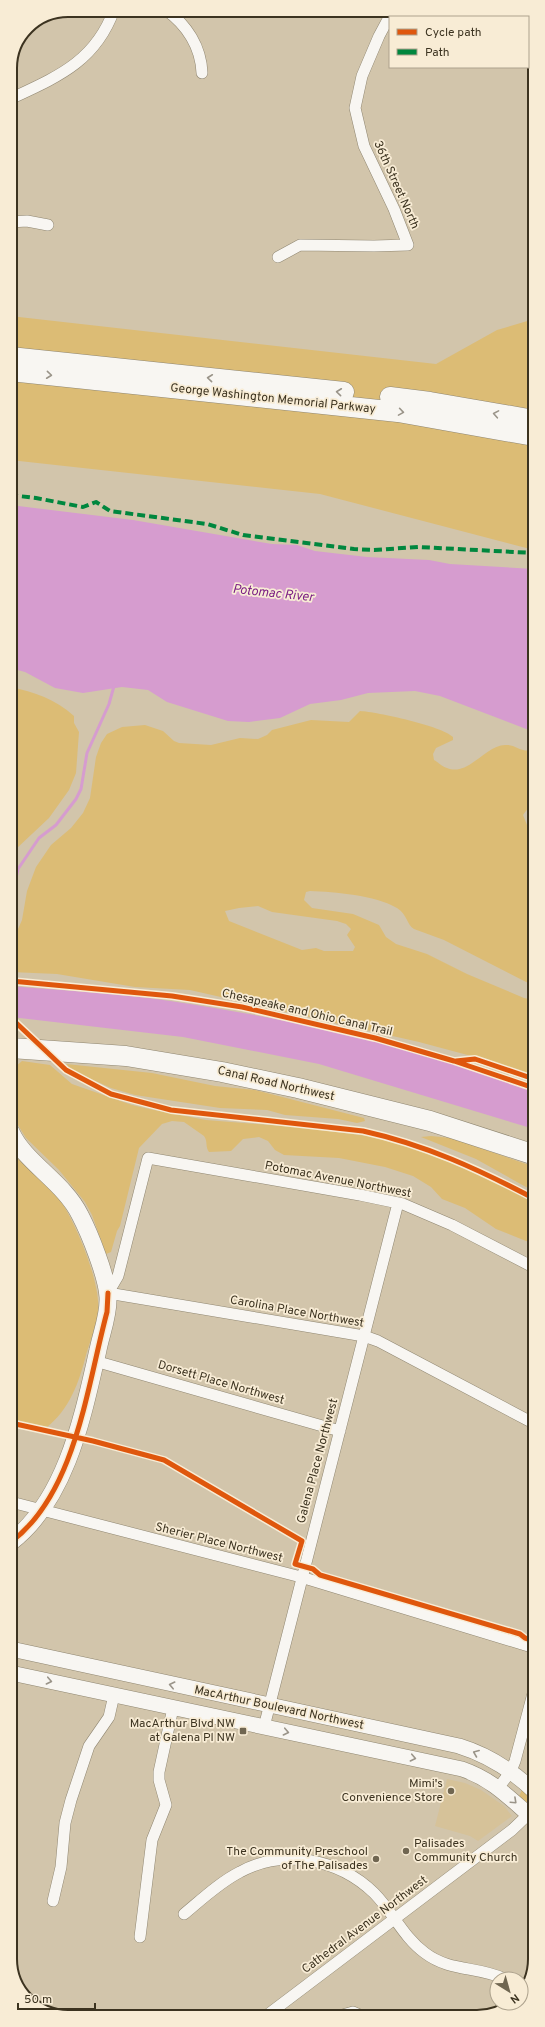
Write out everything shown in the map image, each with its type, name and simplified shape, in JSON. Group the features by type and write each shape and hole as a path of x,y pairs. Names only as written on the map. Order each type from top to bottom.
{"highway":[{"name":"George Washington Memorial Parkway","path":"17,358 430,402 528,419"},
{"name":"George Washington Memorial Parkway","path":"17,372 398,412 528,435"},
{"name":"Canal Road Northwest","path":"17,1048 88,1052 126,1056 222,1072 313,1092 430,1121 528,1154"}],"main road":[{"path":"17,1141 21,1147 61,1187 78,1210 98,1261 108,1293 108,1306 95,1361 68,1460 55,1488 41,1510 24,1531 17,1537"},
{"name":"MacArthur Boulevard Northwest","path":"17,1650 459,1746 486,1756 511,1771 528,1786"},
{"name":"MacArthur Boulevard Northwest","path":"17,1674 441,1763 472,1772 499,1787 528,1810"}],"street":[{"path":"17,96 50,80 74,65 94,47 107,29 111,17"},
{"path":"176,17 195,42 201,58 202,73"},
{"name":"36th Street North","path":"278,257 300,245 408,245 394,209 364,146 355,108 362,76 379,36 389,17"},
{"path":"17,222 27,221 48,225"},
{"name":"Potomac Avenue Northwest","path":"108,1293 118,1276 148,1158 398,1203 452,1224 528,1264"},
{"name":"Galena Place Northwest","path":"264,1727 398,1203"},
{"name":"Carolina Place Northwest","path":"108,1293 364,1336 378,1341 528,1420"},
{"name":"Dorsett Place Northwest","path":"95,1361 340,1431"},
{"name":"Sherier Place Northwest","path":"17,1504 301,1578 528,1646"},
{"path":"53,1901 61,1867 65,1823 71,1800 89,1746 109,1717 114,1695"},
{"path":"140,1937 152,1840 166,1805 159,1780 159,1772 174,1708"},
{"path":"499,1787 511,1771 515,1761 528,1712"},
{"name":"Cathedral Avenue Northwest","path":"274,2010 528,1818"},
{"path":"184,1914 230,1878 246,1869 273,1861 300,1859 322,1863 349,1873 375,1894 415,1945 435,1960 453,1967 489,1973"}],"shaded area":[{"path":"17,317 436,364 497,330 528,321 528,548 320,494 17,461"},
{"path":"17,689 44,697 60,705 74,716 74,723 79,732 76,773 69,790 49,818 17,848"},
{"path":"360,711 409,720 436,728 453,737 453,740 436,748 433,754 434,760 442,766 455,770 470,765 498,746 509,745 528,751 528,808 523,815 528,828 528,983 444,940 414,929 400,910 378,900 355,895 310,891 306,892 304,900 312,908 353,914 379,925 386,937 396,944 427,954 467,974 528,999 528,1073 419,1042 190,990 135,987 57,974 17,972 17,931 22,920 27,891 36,867 51,845 71,828 83,813 90,798 96,757 101,743 107,734 122,727 145,725 163,731 174,741 179,743 211,745 240,738 258,739 267,735 272,730 311,720 349,722","holes":["258,906 272,912 337,921 346,924 351,929 347,935 355,947 353,951 324,951 316,948 302,950 229,921 225,911"]},
{"path":"22,1061 50,1065 72,1084 132,1105 149,1109 206,1120 296,1127 368,1136 408,1146 461,1165 528,1198 528,1241 496,1229 465,1208 442,1199 431,1187 413,1176 385,1167 339,1158 284,1155 275,1150 268,1141 259,1137 243,1139 231,1151 209,1152 204,1136 184,1122 172,1121 162,1124 139,1148 120,1226 111,1252 106,1254 92,1215 85,1202 59,1170 26,1138 17,1124 17,1065"},
{"path":"66,1064 152,1073 215,1086 255,1090 364,1118 365,1121 357,1123 338,1119 285,1115 267,1110 220,1108 135,1095 111,1088 71,1070"},
{"path":"431,1136 451,1138 528,1165 528,1188 476,1159 421,1137"},
{"path":"17,1158 54,1193 66,1210 80,1238 92,1270 98,1299 96,1322 76,1386 61,1413 46,1428 17,1422"},
{"path":"447,1779 465,1783 481,1790 504,1806 512,1816 478,1841 470,1836 435,1826"},
{"path":"522,1790 528,1794 528,1802 526,1802 519,1796"}],"water":[{"name":"Potomac River","path":"17,506 133,520 272,544 297,545 315,551 367,557 429,560 450,564 528,569 528,730 440,696 415,691 368,693 341,700 310,704 280,718 249,722 228,721 167,702 148,690 122,687 83,693 55,688 25,672 17,670"},
{"path":"17,986 131,996 216,1008 309,1026 401,1048 446,1061 528,1089 528,1127 319,1064 183,1037 17,1018"}],"waterway":[{"path":"17,874 18,869 39,838 56,825 76,799 81,789 87,753 109,704 114,686"}],"marked path":[{"path":"17,496 83,507 96,502 110,511 207,524 243,535 354,549 374,550 418,547 528,553"}],"cycle path":[{"name":"Chesapeake and Ohio Canal Trail","path":"17,982 172,996 242,1007 375,1038 454,1061 528,1086"},
{"path":"17,1024 66,1070 111,1094 171,1110 363,1131 408,1143 451,1159 528,1196"},
{"path":"456,1061 475,1059 528,1077"},
{"path":"17,1536 33,1521 51,1496 65,1467 85,1404 107,1312 108,1293"},
{"path":"17,1424 93,1441 164,1460 302,1541 295,1564 313,1569 320,1575 520,1634 528,1639"}],"place":[{"name":"MacArthur Blvd NW at Galena Pl NW","path":"243,1731"},
{"name":"Mimi's Convenience Store","path":"451,1791"},
{"name":"Palisades Community Church","path":"406,1851"},
{"name":"The Community Preschool of The Palisades","path":"376,1859"}]}
